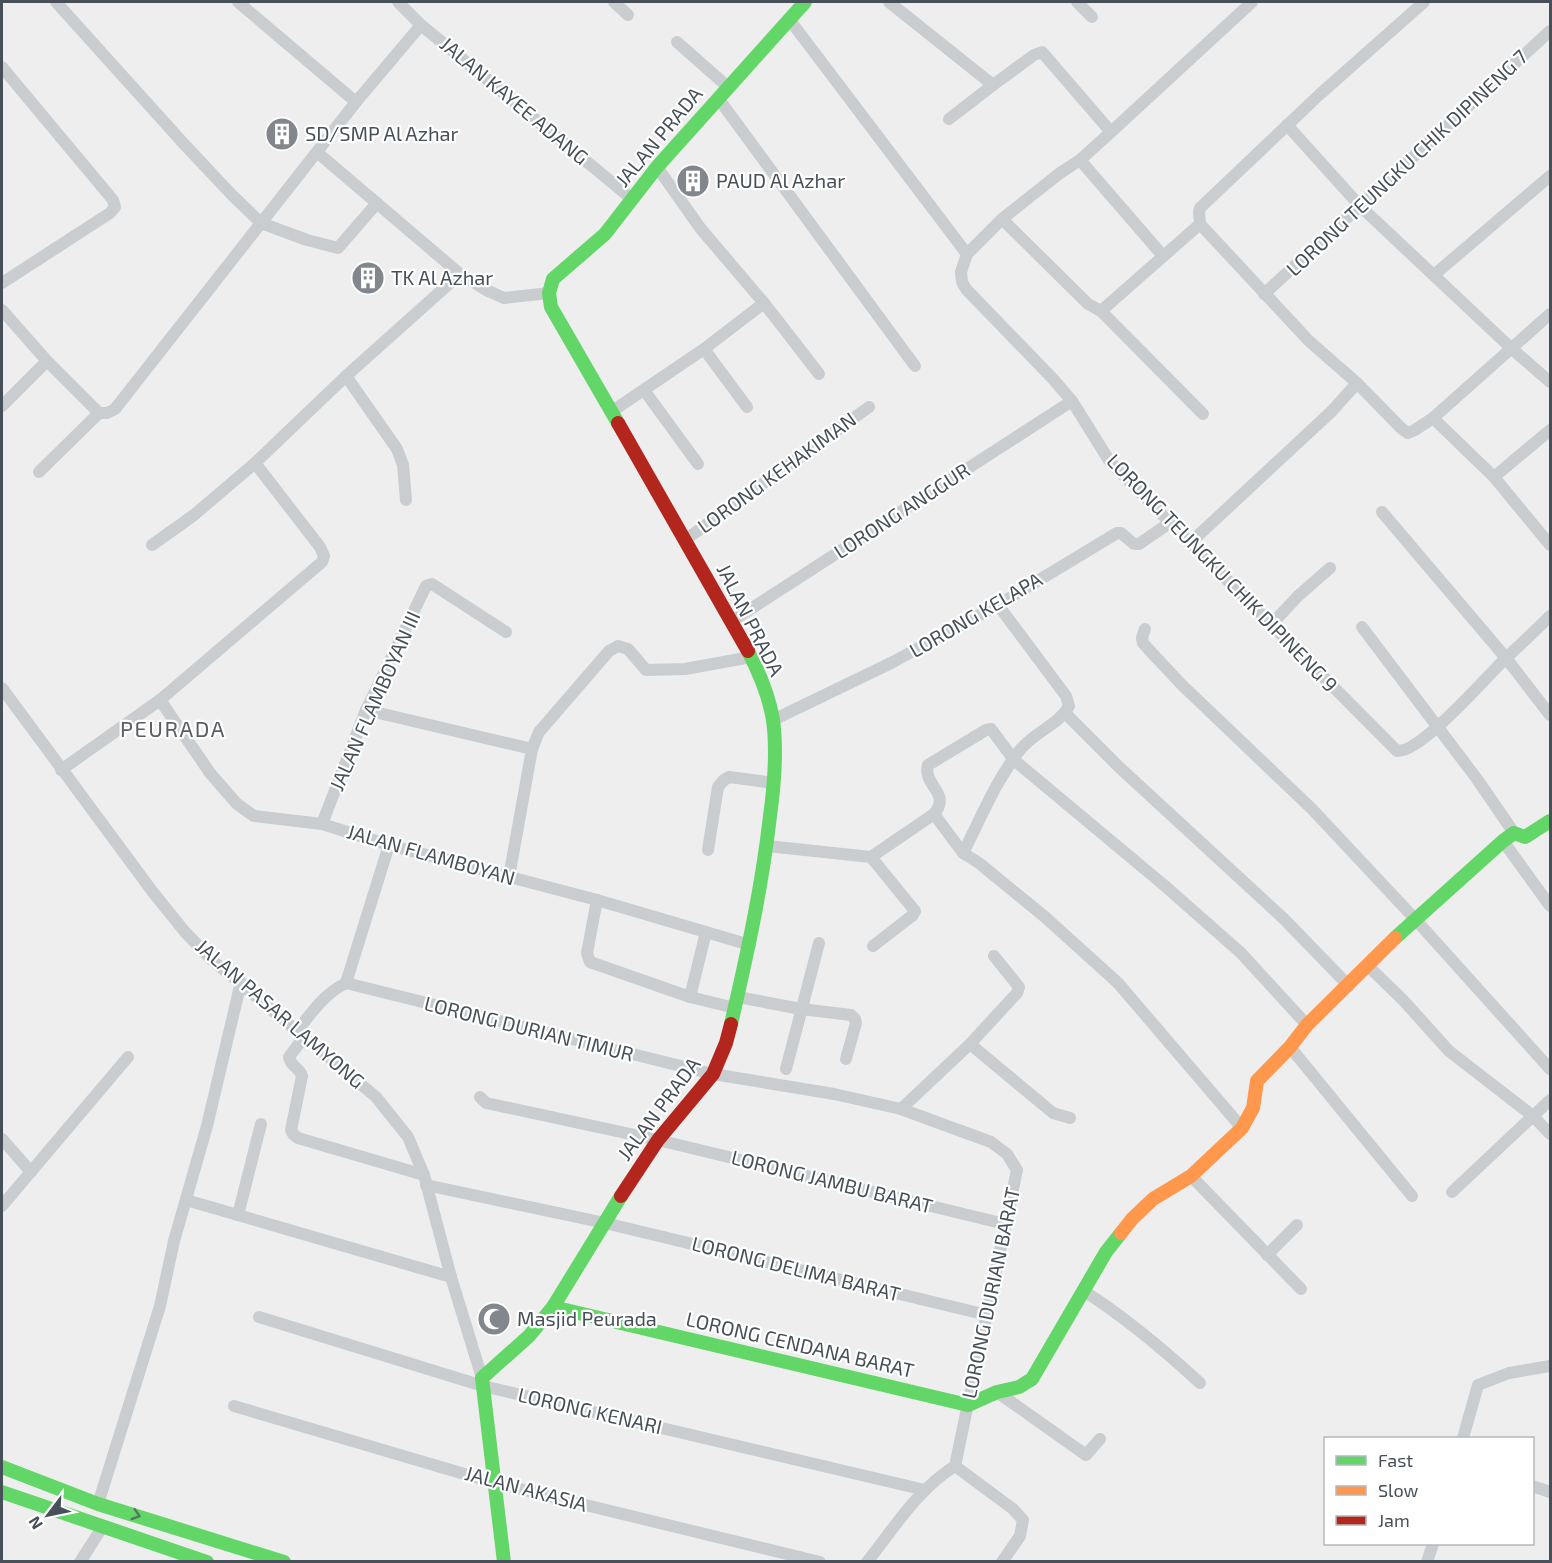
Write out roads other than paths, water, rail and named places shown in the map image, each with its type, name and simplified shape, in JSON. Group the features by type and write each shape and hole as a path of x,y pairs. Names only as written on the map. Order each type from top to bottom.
{"main road":[{"name":"JALAN PRADA","path":"482,1382 529,1336 554,1307 658,1140 713,1074 726,1043 750,945 767,846 774,783 773,720 763,684 732,621 551,307 549,293 553,279 605,234 657,167 805,2"},
{"path":"968,1405 997,1392 1019,1387 1032,1379 1106,1252 1132,1219 1153,1199 1191,1176 1242,1128 1252,1108 1257,1081 1290,1047 1307,1025 1415,919 1509,837 1525,837 1551,821"},
{"name":"LORONG CENDANA BARAT","path":"554,1307 968,1405"},
{"path":"482,1382 502,1559"},
{"path":"2,1467 98,1503 284,1562"},
{"path":"2,1492 207,1562"}],"street":[{"path":"56,2 184,144 261,223 307,240 338,248 377,203"},
{"path":"238,2 356,102"},
{"name":"JALAN KAYEE ADANG","path":"398,2 421,25 632,199"},
{"path":"614,2 628,15"},
{"path":"890,2 993,85"},
{"path":"1077,2 1092,16"},
{"path":"789,19 967,254 1002,219 1080,160 1252,2"},
{"path":"1424,2 1287,125 1200,208 1200,224 1308,341 1358,383 1401,429 1408,433 1433,418 1551,314"},
{"path":"39,472 99,413 107,413 115,409 356,102 421,25"},
{"name":"LORONG TEUNGKU CHIK DIPINENG 7","path":"1264,294 1551,31"},
{"path":"677,42 728,87"},
{"path":"950,119 1034,55 1042,52 1111,132"},
{"path":"2,67 113,200 115,207 110,213 2,283"},
{"path":"718,98 915,366"},
{"path":"1287,125 1360,206 1511,348 1551,382"},
{"path":"318,153 460,274 486,290 504,298 549,293"},
{"path":"1080,160 1163,256"},
{"path":"657,167 701,229 764,303 819,374"},
{"path":"1434,275 1551,176"},
{"path":"1002,219 1088,304 1101,311 1203,414"},
{"path":"1101,311 1200,224"},
{"name":"LORONG TEUNGKU CHIK DIPINENG 9","path":"967,254 961,272 962,282 966,289 1072,401 1110,462 1397,751 1404,752 1438,727"},
{"path":"152,545 194,514 255,463 346,376 460,274"},
{"path":"611,412 704,349 764,303"},
{"path":"2,310 47,361 99,413"},
{"path":"704,349 747,407"},
{"path":"2,406 47,361"},
{"path":"346,376 397,449 403,465 406,500"},
{"path":"1191,542 1332,411 1358,383"},
{"path":"644,390 698,464"},
{"name":"LORONG ANGGUR","path":"732,621 1072,401"},
{"name":"LORONG KEHAKIMAN","path":"685,540 869,407"},
{"path":"1433,418 1494,477 1551,545"},
{"path":"1494,477 1551,430"},
{"path":"61,770 160,700 322,562 324,556 320,547 255,463"},
{"path":"1382,512 1506,658 1551,715"},
{"name":"LORONG KELAPA","path":"773,720 891,663 998,605 1117,533 1121,532 1134,544 1139,544 1171,522"},
{"path":"1272,624 1298,596 1330,568"},
{"name":"JALAN FLAMBOYAN III","path":"322,824 366,710 426,586 432,584 506,632"},
{"path":"963,853 999,783 1020,750 1035,735 1065,714 1069,706 1066,696 998,605"},
{"path":"1438,727 1551,616"},
{"path":"1362,627 1438,727 1551,906"},
{"path":"1145,629 1143,643 1152,653 1311,809 1415,919 1551,1069"},
{"path":"509,877 532,749 539,732 609,651 618,646 628,649 646,670 685,669 750,657"},
{"name":"JALAN PASAR LAMYONG","path":"2,688 61,770 185,932 212,960 376,1097 408,1137 425,1180 482,1382"},
{"name":"JALAN FLAMBOYAN","path":"160,700 210,773 237,804 254,816 322,824 389,845 597,900 750,945"},
{"path":"366,710 532,749"},
{"path":"1065,714 1284,919 1349,986"},
{"path":"767,846 871,857 934,814 940,807 940,799 927,774 928,765 991,729 1014,760 1165,886 1241,953 1307,1025"},
{"path":"708,850 718,787 724,780 729,777 774,783"},
{"path":"934,814 963,853 979,863 1044,917 1119,983 1242,1128"},
{"path":"300,1034 323,998 346,983 389,845"},
{"path":"871,857 915,911 873,946"},
{"path":"597,900 587,953 590,962 690,997 851,1015 855,1019 846,1059"},
{"path":"690,997 706,932"},
{"path":"786,1070 819,943"},
{"path":"900,1109 970,1044 1017,993 1019,987 994,956"},
{"path":"1368,966 1403,1000 1449,1051 1533,1116 1551,1134"},
{"path":"98,1503 160,1306 241,982"},
{"name":"LORONG DURIAN TIMUR","path":"346,983 713,1074"},
{"name":"LORONG DELIMA BARAT","path":"300,1034 289,1057 302,1076 291,1130 298,1138 425,1180 987,1315"},
{"path":"970,1044 1053,1113 1070,1118"},
{"path":"1290,1047 1412,1196"},
{"path":"2,1206 128,1057"},
{"name":"LORONG DURIAN BARAT","path":"713,1074 834,1094 900,1109 991,1142 1007,1154 1017,1170 955,1466"},
{"name":"LORONG JAMBU BARAT","path":"480,1097 486,1103 658,1140 1005,1224"},
{"path":"1452,1192 1551,1100"},
{"path":"238,1215 261,1124"},
{"path":"2,1140 32,1172"},
{"path":"1191,1176 1301,1289"},
{"path":"186,1200 451,1277"},
{"path":"1267,1255 1297,1225"},
{"path":"1084,1291 1150,1338 1200,1383"},
{"name":"LORONG KENARI","path":"259,1317 482,1382 925,1490"},
{"path":"1463,1437 1479,1385 1509,1373 1551,1366"},
{"path":"997,1392 1086,1455 1100,1439"},
{"name":"JALAN AKASIA","path":"234,1406 495,1483 820,1562"},
{"path":"867,1562 925,1490 939,1476 955,1466 1013,1509 1023,1520 1020,1536 1002,1562"},
{"path":"1534,1486 1551,1491"},
{"path":"80,1562 103,1526"},
{"path":"1427,1562 1432,1545"}],"place":[{"name":"SD/SMP Al Azhar","path":"282,134"},
{"name":"PAUD Al Azhar","path":"693,181"},
{"name":"TK Al Azhar","path":"368,278"},
{"name":"Masjid Peurada","path":"494,1319"}],"district":[{"name":"PEURADA","path":"173,729"}]}
